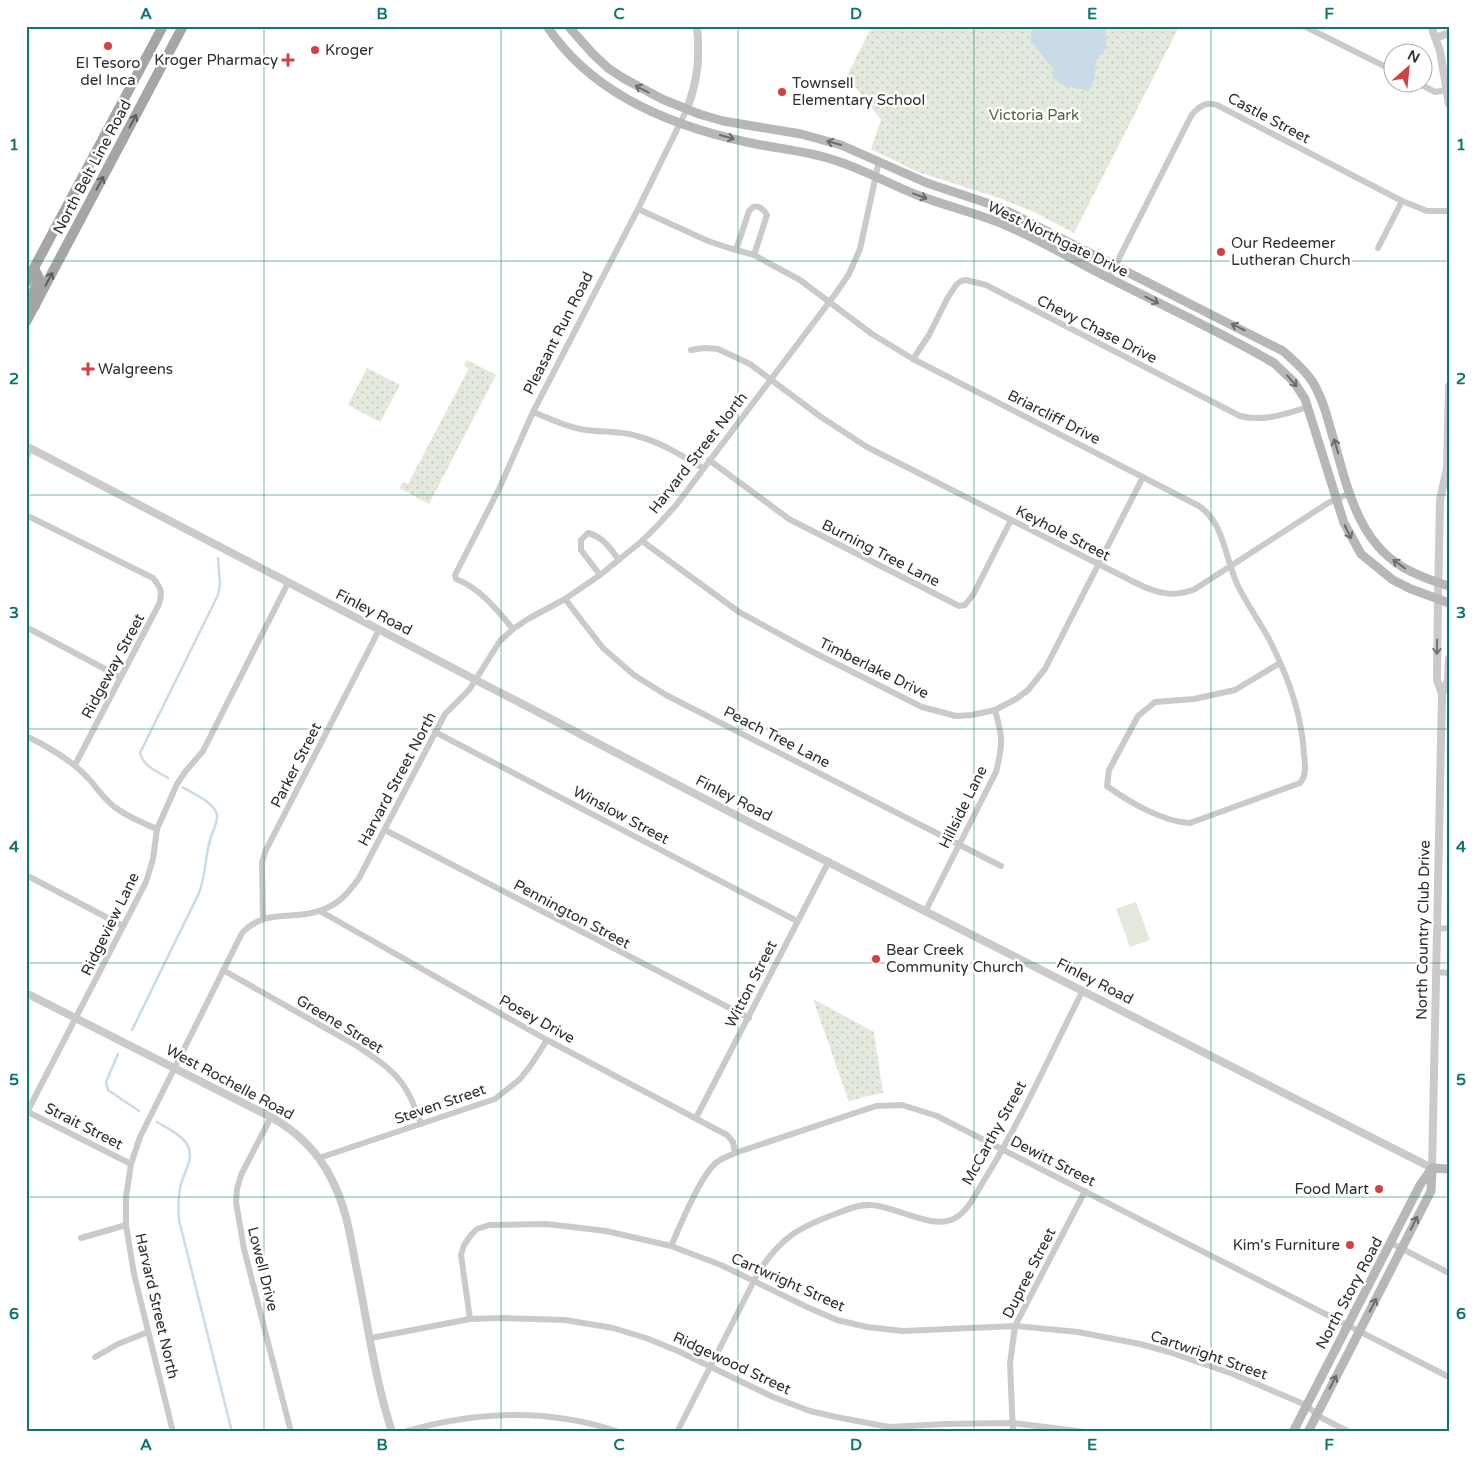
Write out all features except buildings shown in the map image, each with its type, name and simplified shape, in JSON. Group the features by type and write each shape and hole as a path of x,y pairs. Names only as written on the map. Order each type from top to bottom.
{"main road":[{"path":"164,26 181,30"},
{"name":"North Belt Line Road","path":"26,283 164,26"},
{"name":"West Northgate Drive","path":"547,26 581,66 615,92 641,106 680,123 751,143 806,152 834,160 918,195 1008,227 1274,363 1301,392 1308,407 1344,523 1361,554 1393,580 1449,603"},
{"name":"West Northgate Drive","path":"568,26 593,54 623,78 651,94 723,121 800,134 833,143 927,183 999,206 1282,351 1297,364 1312,382 1323,403 1362,526 1382,550 1409,571 1449,586"},
{"name":"North Belt Line Road","path":"26,322 181,30"},
{"path":"581,66 593,54"},
{"path":"50,238 70,240"},
{"path":"50,238 64,252"},
{"path":"34,268 39,278 31,298 35,306"},
{"path":"1247,348 1253,335"},
{"path":"1432,1168 1449,1170"},
{"name":"North Story Road","path":"1293,1432 1420,1185 1432,1168"},
{"name":"North Story Road","path":"1308,1432 1431,1191 1432,1168"}],"street":[{"name":"Pleasant Run Road","path":"512,629 496,608 472,588 456,580 455,574 499,489 533,412 638,209 687,109 693,94 699,65 697,26"},
{"path":"1304,26 1382,65"},
{"path":"1431,26 1440,51 1449,104"},
{"path":"1435,38 1449,33"},
{"path":"1440,51 1449,48"},
{"path":"1432,90 1435,92 1447,90"},
{"name":"Castle Street","path":"1109,278 1191,116 1196,109 1211,103 1402,202 1427,211 1449,211"},
{"name":"Harvard Street North","path":"173,1432 134,1274 126,1225 126,1197 131,1164 148,1119 242,933 248,926 263,918 320,911 338,902 350,891 360,878 434,732 445,714 469,690 490,655 512,629 565,599 619,560 642,541 677,504 849,274 860,249 879,161"},
{"path":"1378,248 1402,202"},
{"path":"736,250 749,211 752,207 759,207 765,211 767,216 754,255"},
{"name":"Briarcliff Drive","path":"638,209 708,241 754,255 800,280 872,334 913,359 1199,506 1207,512 1215,523 1237,585 1268,638 1280,663 1294,702 1304,744 1305,765 1303,779 1300,783 1190,823 1164,818 1112,790 1107,786 1108,770 1138,716 1155,702 1194,699 1235,690 1280,663"},
{"name":"Chevy Chase Drive","path":"913,359 929,336 952,290 961,281 966,280 986,286 1240,416 1257,419 1267,418 1308,407"},
{"name":"Keyhole Street","path":"691,350 704,348 718,349 750,364 771,378 821,418 866,447 1147,589 1167,594 1186,593 1195,589 1335,498 1350,493"},
{"name":"North Country Club Drive","path":"1432,1168 1442,694 1437,680 1438,583 1440,500 1448,463 1449,386"},
{"path":"533,412 563,425 579,429 624,432 639,436 703,468"},
{"path":"26,458 29,447"},
{"name":"Finley Road","path":"29,447 753,824 1432,1168"},
{"name":"Burning Tree Lane","path":"709,460 789,519 959,606 965,605 973,596 1011,520"},
{"name":"Timberlake Drive","path":"642,541 739,612 805,648 922,707 956,716 972,715 996,710 1016,699 1028,690 1045,669 1143,477"},
{"name":"North Country Club Drive","path":"1446,477 1449,491"},
{"name":"Ridgeway Street","path":"26,515 153,578 160,587 162,594 75,765"},
{"path":"600,575 581,550 581,540 588,533 599,536 610,546 619,560"},
{"name":"Ridgeview Lane","path":"27,1112 146,882 157,829 178,784 185,772 203,751 288,583"},
{"name":"Peach Tree Lane","path":"565,599 603,648 634,675 675,699 1001,866"},
{"path":"26,627 120,677"},
{"name":"Parker Street","path":"263,918 262,862 266,850 379,630"},
{"name":"North Country Club Drive","path":"1442,694 1448,680 1449,659"},
{"name":"Hillside Lane","path":"926,910 996,772 1002,748 1001,731 996,710"},
{"name":"Winslow Street","path":"434,732 797,921"},
{"path":"26,736 75,765 88,777 114,808 157,829"},
{"name":"Pennington Street","path":"385,830 749,1018"},
{"name":"Witton Street","path":"696,1118 829,861"},
{"path":"26,876 123,926"},
{"name":"Posey Drive","path":"320,911 547,1040 727,1136 733,1142 735,1153"},
{"path":"1437,929 1449,928"},
{"name":"Greene Street","path":"223,970 373,1057 393,1073 406,1089 421,1124"},
{"path":"1436,972 1449,973"},
{"name":"McCarthy Street","path":"677,1432 754,1281 776,1248 799,1229 860,1206 872,1205 936,1222 950,1221 967,1208 1003,1150 1083,990"},
{"name":"West Rochelle Road","path":"26,993 270,1117 292,1131 319,1158 335,1184 346,1213 380,1390 392,1432"},
{"name":"Steven Street","path":"319,1158 495,1099 520,1079 547,1040"},
{"name":"Dewitt Street","path":"670,1246 709,1170 718,1162 735,1153 876,1106 889,1105 913,1108 937,1116 1449,1377"},
{"name":"Strait Street","path":"27,1112 131,1164"},
{"name":"Lowell Drive","path":"270,1117 241,1175 236,1202 244,1249 290,1432"},
{"name":"Dupree Street","path":"1014,1432 1010,1364 1015,1326 1085,1191"},
{"name":"Cartwright Street","path":"470,1319 461,1255 470,1235 477,1229 489,1225 547,1224 606,1231 670,1246 721,1265 837,1320 867,1327 903,1331 1015,1326 1078,1332 1162,1350 1233,1374 1306,1405 1317,1415 1349,1432"},
{"path":"81,1238 126,1225"},
{"path":"1391,1243 1449,1273"},
{"name":"Ridgewood Street","path":"371,1338 470,1319 541,1318 565,1320 605,1327 662,1344 773,1398 810,1411 836,1417 889,1427 1013,1423 1085,1432"},
{"path":"95,1357 118,1344 148,1332"},
{"path":"404,1432 470,1418 517,1414 568,1419 619,1432"}],"green space":[{"name":"Victoria Park","path":"872,26 1172,26 1178,29 1074,233 1034,212 999,198 918,172 871,149 881,120 847,76"},
{"path":"467,360 496,375 429,504 399,488 403,482 408,484 469,368 464,365"},
{"path":"367,368 400,385 380,422 348,405"},
{"path":"1136,902 1150,940 1130,947 1116,909"},
{"path":"813,999 874,1032 883,1093 849,1102"}],"water":[{"path":"1033,26 1103,26 1106,30 1106,48 1097,59 1094,80 1089,91 1063,85 1052,77 1054,70 1030,40"}],"waterway":[{"path":"168,778 147,765 140,753 218,595 220,584 218,558"},
{"path":"132,1030 199,893 209,844 217,820 217,815 212,806 182,787"},
{"path":"118,1054 106,1082 108,1090 139,1111"},
{"path":"157,1122 181,1137 189,1148 189,1162 179,1193 179,1220 232,1432"}],"place":[{"name":"El Tesoro del Inca","path":"108,46"},
{"name":"Kroger","path":"315,50"},
{"name":"Kroger Pharmacy","path":"288,60"},
{"name":"Townsell Elementary School","path":"782,92"},
{"name":"Our Redeemer Lutheran Church","path":"1221,252"},
{"name":"Walgreens","path":"88,369"},
{"name":"Bear Creek Community Church","path":"876,959"},
{"name":"Food Mart","path":"1379,1189"},
{"name":"Kim's Furniture","path":"1350,1245"}]}
